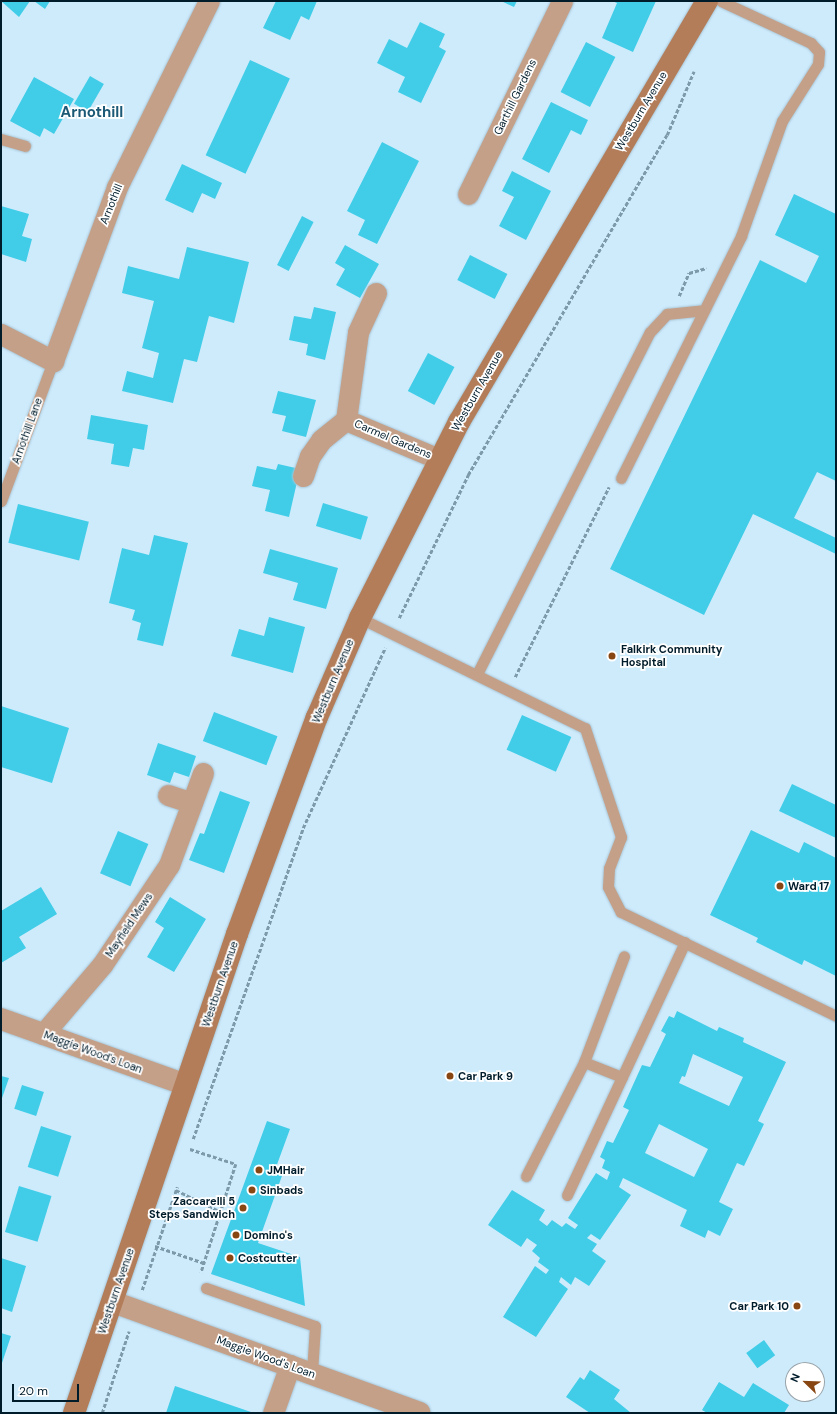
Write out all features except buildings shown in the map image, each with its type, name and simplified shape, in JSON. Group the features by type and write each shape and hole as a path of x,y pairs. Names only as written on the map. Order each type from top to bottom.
{"main road":[{"name":"Westburn Avenue","path":"74,1413 186,1085 314,725 360,618 439,459 707,1"}],"street":[{"name":"Arnothill","path":"53,361 117,187 209,1"},
{"name":"Garthill Gardens","path":"468,194 562,1"},
{"name":"Carmel Gardens","path":"303,476 310,456 321,440 346,420 358,332 376,293"},
{"path":"1,334 53,361"},
{"name":"Carmel Gardens","path":"346,420 439,459"},
{"name":"Mayfield Mews","path":"44,1034 102,965 169,865 203,773"},
{"path":"168,795 192,803"},
{"name":"Maggie Wood's Loan","path":"1,1019 186,1085"},
{"name":"Maggie Wood's Loan","path":"113,1302 290,1364 419,1413"},
{"path":"273,1413 290,1364"}],"lane":[{"path":"621,478 746,224 776,135 818,64 819,52 811,43 721,1"},
{"path":"1,139 25,146"},
{"path":"477,674 650,332 667,314 703,310"},
{"name":"Arnothill Lane","path":"1,501 53,361"},
{"path":"360,618 585,728 621,837 609,868 611,896 621,912 836,1016"},
{"path":"567,1195 685,942"},
{"path":"526,1176 584,1062 624,956"},
{"path":"584,1062 622,1077"},
{"path":"206,1288 315,1326 312,1373"}],"path":[{"path":"187,1156 303,828 392,633 468,475 667,135 698,62"},
{"path":"190,1149 236,1164 198,1281 206,1288"},
{"path":"102,1413 178,1183"},
{"path":"176,1190 221,1212"},
{"path":"134,1238 204,1263"}],"place":[{"name":"Falkirk Community Hospital","path":"612,656"},
{"name":"Ward 17","path":"780,886"},
{"name":"Car Park 9","path":"450,1076"},
{"name":"JMHair","path":"259,1170"},
{"name":"Sinbads","path":"252,1190"},
{"name":"Zaccarelli 5 Steps Sandwich","path":"243,1208"},
{"name":"Domino's","path":"236,1235"},
{"name":"Costcutter","path":"230,1258"},
{"name":"Car Park 10","path":"797,1306"}],"district":[{"name":"Arnothill","path":"92,113"}]}
